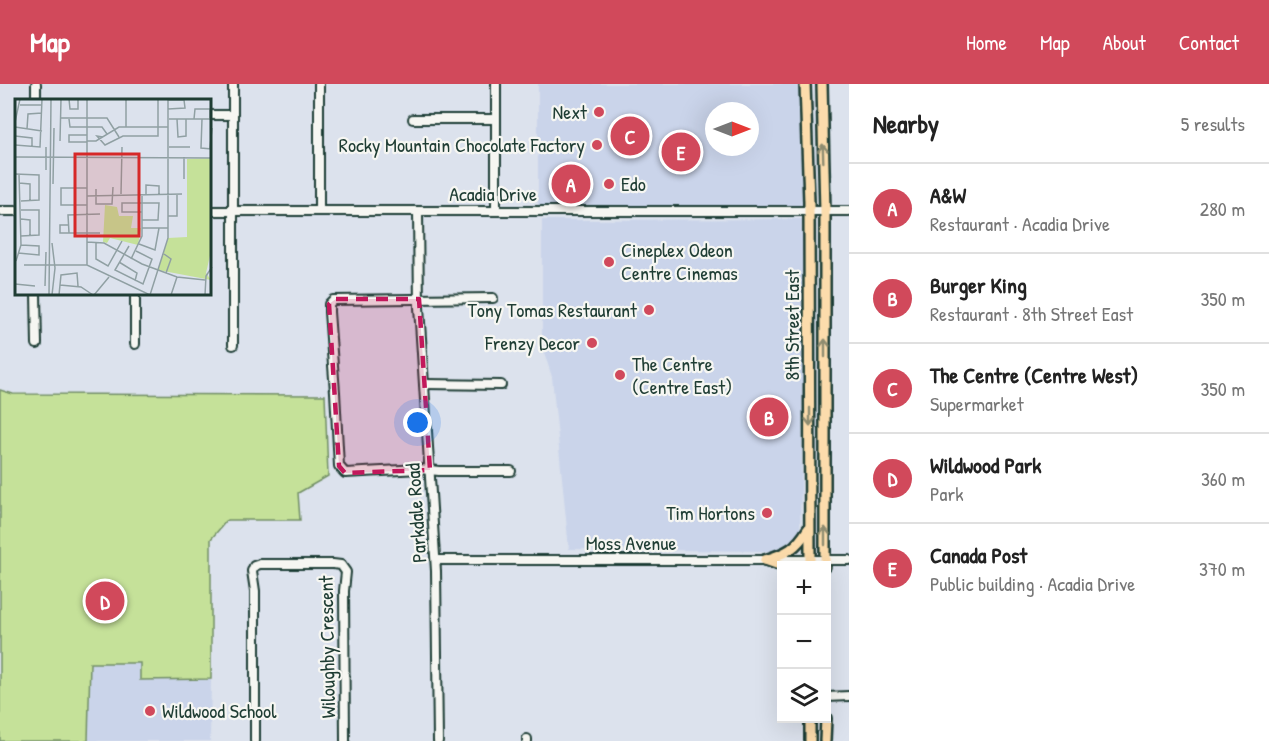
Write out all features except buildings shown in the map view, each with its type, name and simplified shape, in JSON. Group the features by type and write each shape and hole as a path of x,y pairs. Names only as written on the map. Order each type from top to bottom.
{"main road":[{"name":"8th Street East","path":"805,84 809,212 810,561"},
{"name":"8th Street East","path":"822,84 825,212 825,561"},
{"path":"765,560 794,548 800,543 810,526"},
{"path":"765,560 777,564"},
{"path":"810,723 810,741"},
{"path":"825,741 826,723"}],"street":[{"path":"233,84 233,345"},
{"path":"319,84 319,211"},
{"path":"496,84 496,211"},
{"path":"212,115 232,115"},
{"path":"413,119 496,119"},
{"name":"Acadia Drive","path":"212,211 849,211"},
{"name":"Parkdale Road","path":"418,211 419,299 436,560 438,741"},
{"path":"36,296 37,344"},
{"path":"135,296 135,344"},
{"path":"493,298 336,299 329,304 339,466 345,473 430,470 510,471"},
{"path":"424,384 501,385"},
{"name":"Moss Avenue","path":"436,560 780,561"},
{"name":"Moss Avenue","path":"831,562 849,560"},
{"name":"Wiloughby Crescent","path":"255,741 255,591 252,571 254,566 260,564 337,564 341,565 346,573 344,591 345,741"},
{"path":"831,697 849,696"}],"highlighted area":[{"path":"336,299 419,299 430,470 345,473 339,466 329,304"}],"shaded area":[{"path":"538,84 805,84 809,212 538,210"},
{"path":"809,219 800,531 795,542 778,551 569,549 552,377 542,346 542,220"},
{"name":"Wildwood School","path":"90,663 140,663 141,680 211,679 210,741 88,741"}],"green space":[{"path":"0,390 13,394 325,395 328,476 298,493 300,520 227,520 211,539 211,679 140,680 140,663 90,663 88,741 0,741"}],"place":[{"name":"Next","path":"599,112"},
{"name":"The Centre (Centre West)","path":"630,136"},
{"name":"Rocky Mountain Chocolate Factory","path":"597,145"},
{"name":"Canada Post","path":"681,152"},
{"name":"A&W","path":"571,184"},
{"name":"Edo","path":"609,184"},
{"name":"Cineplex Odeon Centre Cinemas","path":"609,262"},
{"name":"Tony Tomas Restaurant","path":"649,310"},
{"name":"Frenzy Decor","path":"592,343"},
{"name":"The Centre (Centre East)","path":"620,375"},
{"name":"Burger King","path":"769,417"},
{"name":"Tim Hortons","path":"767,513"},
{"name":"Wildwood Park","path":"105,601"},
{"name":"Wildwood School","path":"150,711"}]}
